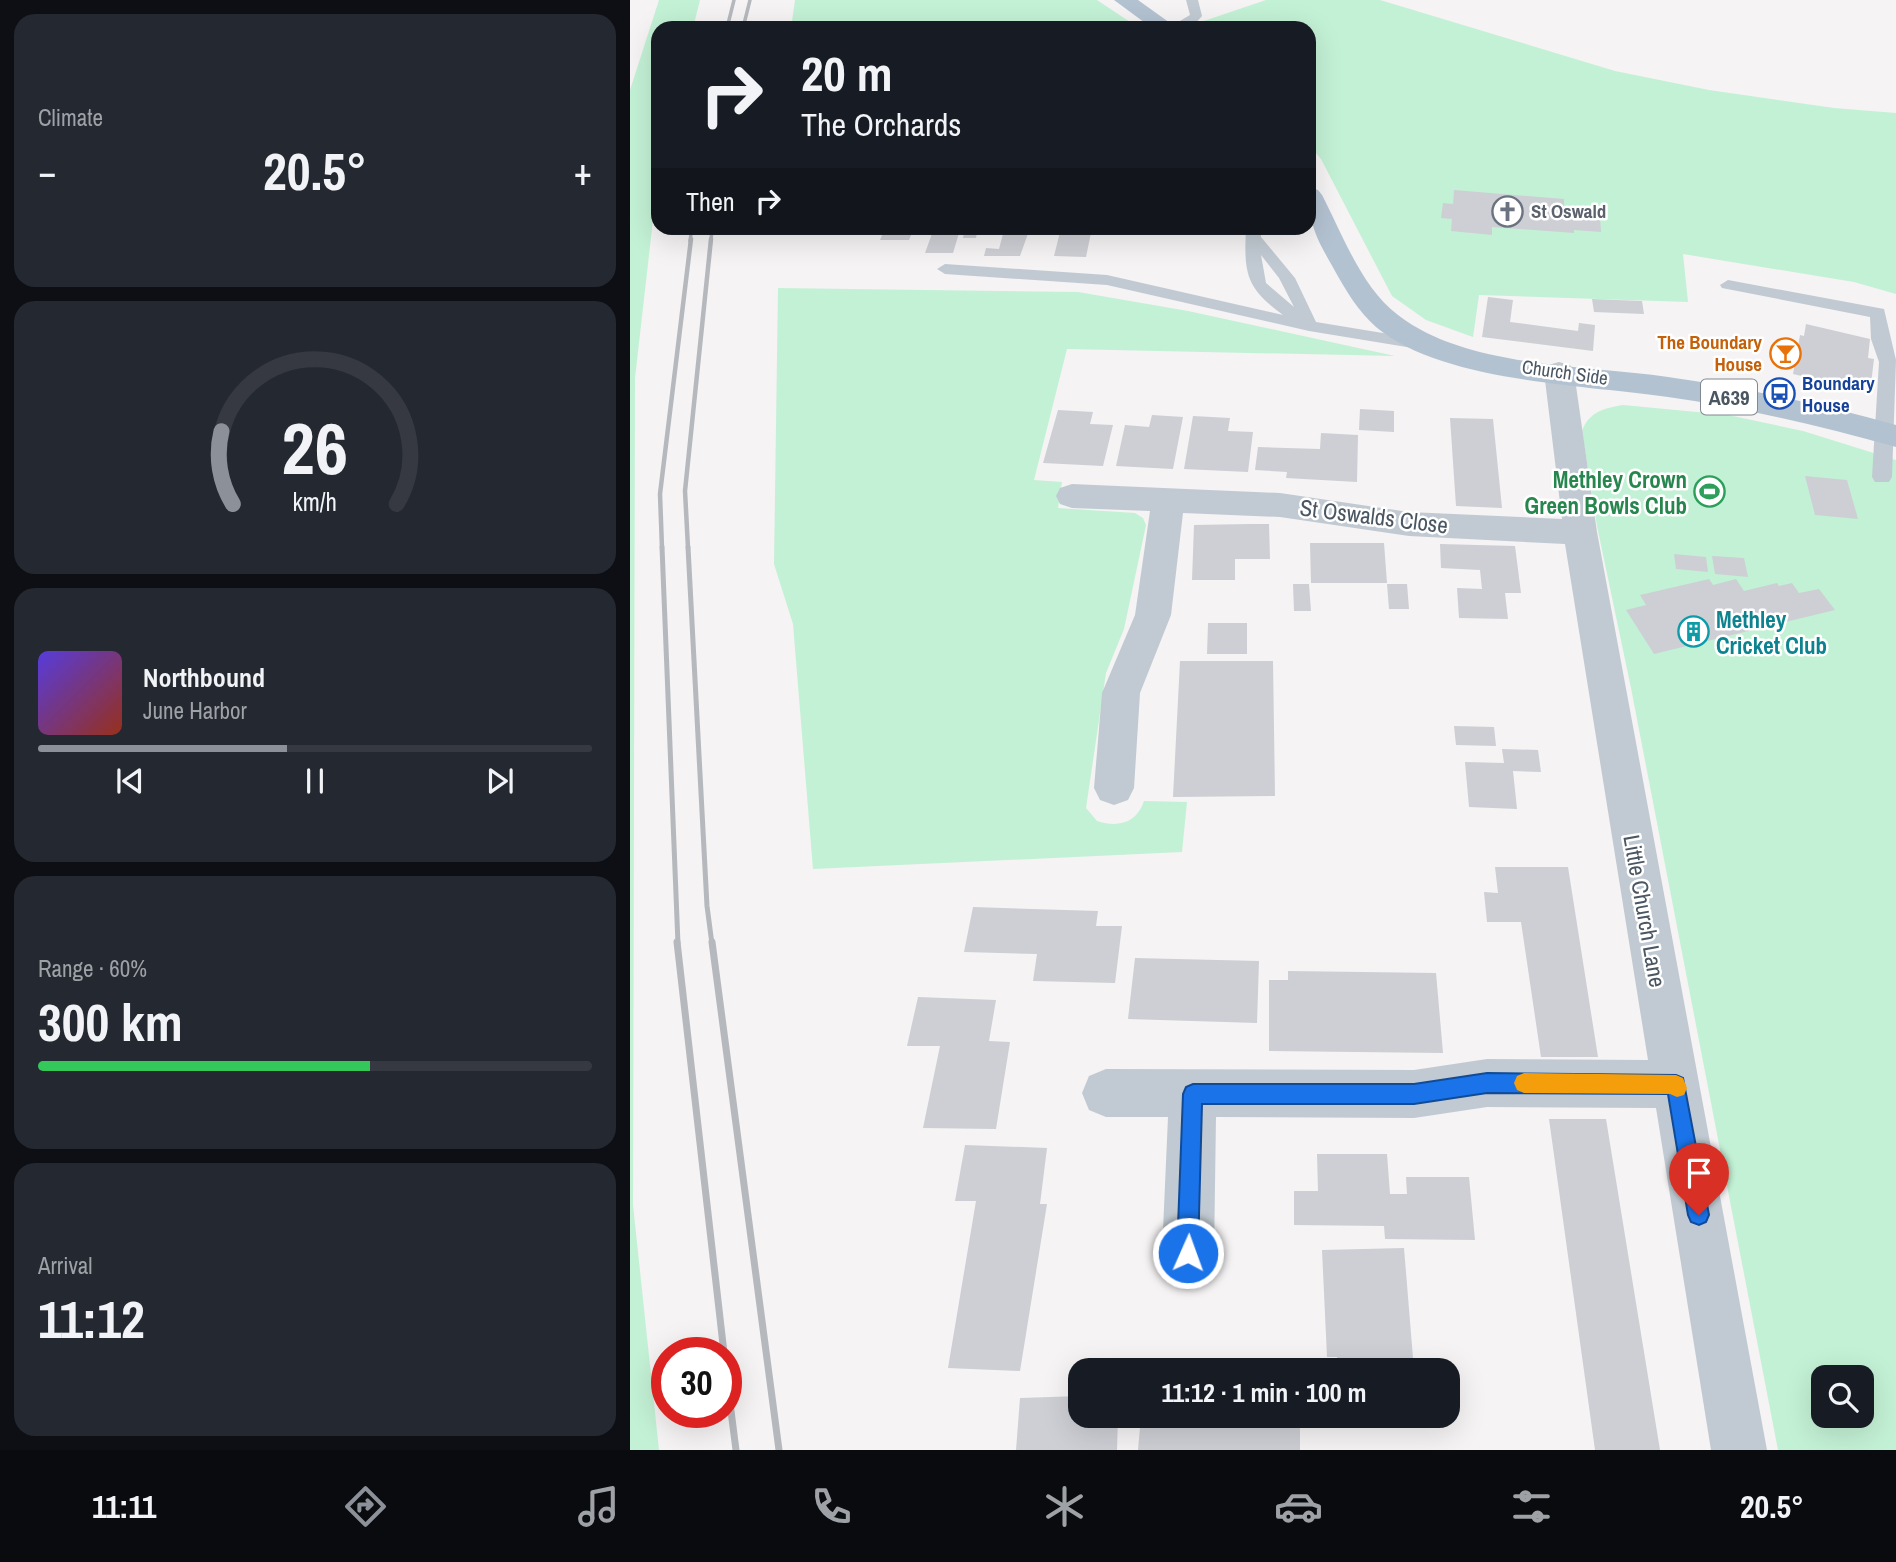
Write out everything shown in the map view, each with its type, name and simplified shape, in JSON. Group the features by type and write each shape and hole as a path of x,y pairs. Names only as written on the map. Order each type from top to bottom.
{"main road":[{"path":"1124,0 1156,21"},
{"name":"Church Side","path":"1316,208 1362,292 1374,308 1406,335 1428,346 1471,358 1728,397 1890,434"}],"street":[{"name":"Little Church Lane","path":"1559,372 1580,532 1739,1450"},
{"name":"St Oswalds Close","path":"1072,496 1280,505 1409,524 1580,532"},
{"path":"1114,788 1121,693 1153,615 1168,501"},
{"path":"1105,1093 1414,1094 1487,1083 1676,1084"},
{"path":"1188,1253 1193,1094"}],"lane":[{"path":"1191,21 1196,16 1192,0"},
{"path":"1253,235 1253,273 1259,288 1309,326"},
{"path":"1255,235 1298,292 1309,326"},
{"path":"945,269 1107,280 1309,326 1428,346"},
{"path":"1728,285 1878,313 1880,339 1888,362 1890,434 1882,477"}],"green space":[{"path":"659,0 700,0 695,21 652,21"},
{"path":"795,0 1097,0 1128,21 792,21"},
{"path":"1266,0 1380,0 1615,71 1709,90 1834,108 1896,113 1896,294 1854,282 1683,254 1688,302 1479,295 1473,337 1426,320 1392,296 1316,153 1316,21 1204,21"},
{"path":"651,25 651,235 635,378 633,1205 651,1375 651,1428 657,1428 659,1450 630,1450 630,90"},
{"path":"778,288 1078,292 1188,311 1395,356 1067,349 1034,480 1062,482 1058,508 1135,513 1143,518 1146,525 1124,629 1106,673 1086,808 1097,821 1119,824 1132,819 1144,801 1187,802 1182,852 813,869 793,624 774,564"},
{"path":"1623,405 1728,415 1803,431 1896,460 1896,1450 1778,1450 1631,688 1597,526 1582,431 1593,415"}],"building":[{"name":"St Oswald","path":"1454,190 1564,199 1564,209 1600,215 1601,232 1574,230 1574,233 1492,227 1492,235 1451,231 1452,219 1441,218 1443,203 1453,204"},
{"path":"882,235 911,235 909,240 880,240"},
{"path":"931,235 958,235 953,253 925,253"},
{"path":"964,235 977,235 976,238 963,238"},
{"path":"1003,235 1028,235 1020,256 984,256 986,248 999,249"},
{"path":"1059,235 1091,235 1086,257 1054,256"},
{"path":"1488,297 1513,300 1510,322 1578,331 1579,323 1595,325 1593,351 1482,337"},
{"path":"1592,299 1642,301 1644,314 1594,312"},
{"path":"1806,324 1870,339 1868,358 1874,359 1870,392 1793,374 1800,335 1804,336"},
{"path":"1360,409 1394,411 1394,432 1359,430"},
{"path":"1058,410 1093,412 1090,424 1113,425 1103,466 1043,463"},
{"path":"1152,415 1183,417 1173,469 1116,466 1125,425 1149,427"},
{"path":"1193,416 1230,418 1228,431 1253,432 1248,472 1184,469"},
{"path":"1450,418 1493,419 1502,508 1456,506"},
{"path":"1321,433 1358,435 1357,482 1286,478 1287,472 1255,470 1258,447 1320,449"},
{"path":"1805,476 1847,480 1858,519 1815,515"},
{"path":"1269,524 1270,559 1235,559 1235,580 1192,580 1194,525"},
{"path":"1310,543 1384,543 1387,583 1311,583"},
{"path":"1440,544 1515,546 1521,593 1505,593 1508,619 1459,618 1457,588 1482,589 1480,570 1441,568"},
{"path":"1674,554 1706,557 1708,572 1676,569"},
{"path":"1712,556 1744,558 1748,577 1715,574"},
{"name":"Methley Cricket Club","path":"1709,579 1713,585 1736,579 1744,591 1777,583 1779,586 1792,583 1799,593 1819,589 1835,610 1654,654 1626,610 1646,605 1640,595"},
{"path":"1293,584 1309,584 1311,611 1294,611"},
{"path":"1387,584 1407,584 1409,609 1389,609"},
{"path":"1208,623 1247,623 1247,654 1207,654"},
{"path":"1180,661 1273,661 1275,796 1173,797"},
{"path":"1454,726 1494,727 1496,746 1456,745"},
{"path":"1502,749 1538,750 1541,772 1513,771 1517,809 1469,807 1465,762 1504,763"},
{"path":"1495,867 1568,867 1598,1057 1541,1057 1521,922 1487,922 1484,892 1498,893"},
{"path":"973,907 1098,911 1096,926 1122,926 1115,983 1033,981 1037,954 964,952"},
{"path":"1135,958 1259,961 1257,1023 1128,1019"},
{"path":"1288,971 1436,973 1443,1053 1269,1051 1269,980 1288,980"},
{"path":"918,997 996,1000 989,1041 1010,1042 996,1129 923,1128 940,1046 907,1046"},
{"path":"1549,1119 1606,1119 1660,1450 1595,1450"},
{"path":"965,1145 1047,1148 1040,1204 1047,1204 1020,1371 948,1368 976,1201 955,1201"},
{"path":"1317,1154 1387,1154 1390,1194 1407,1194 1406,1177 1469,1177 1475,1240 1385,1239 1384,1226 1294,1225 1294,1191 1318,1191"},
{"path":"1404,1248 1413,1358 1327,1357 1322,1250"},
{"path":"1068,1396 1068,1428 1118,1428 1117,1450 1016,1450 1020,1398"},
{"path":"1140,1428 1300,1428 1300,1450 1138,1450"}],"railway":[{"path":"729,21 734,0"},
{"path":"745,21 750,0"},
{"path":"690,241 691,235"},
{"path":"711,235 711,241"},
{"path":"662,548 660,494 691,239"},
{"path":"688,548 685,491 711,239"},
{"path":"662,547 678,944"},
{"path":"688,547 707,906 712,944"},
{"path":"677,942 722,1337"},
{"path":"712,942 779,1450"},
{"path":"733,1428 736,1450"}],"slow traffic":[{"path":"1524,1083 1676,1084 1677,1088"}],"place":[{"name":"St Oswald","path":"1508,211"},
{"name":"The Boundary House","path":"1785,353"},
{"name":"Boundary House","path":"1779,394"},
{"name":"Methley Crown Green Bowls Club","path":"1710,492"},
{"name":"Methley Cricket Club","path":"1693,632"}],"route":[{"path":"1188,1253 1193,1094 1414,1094 1487,1083 1676,1084 1699,1215"}]}
